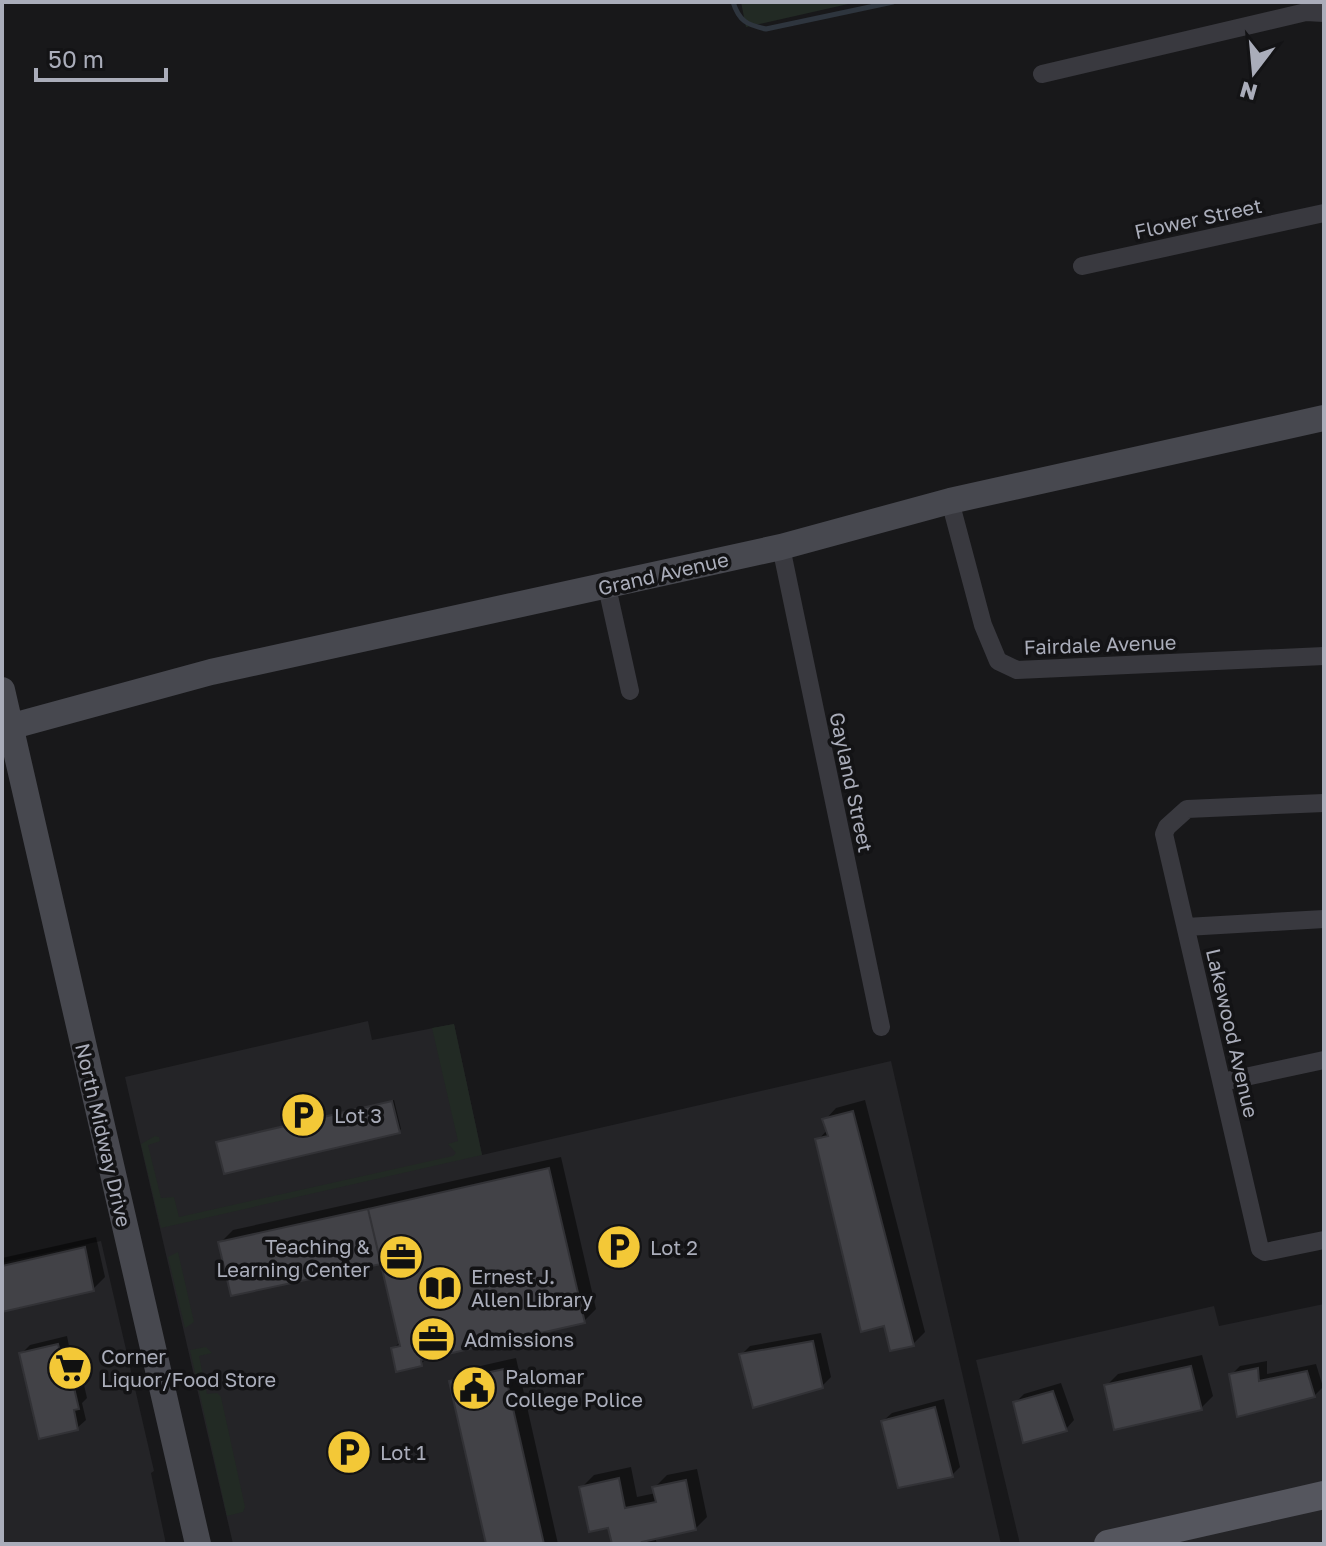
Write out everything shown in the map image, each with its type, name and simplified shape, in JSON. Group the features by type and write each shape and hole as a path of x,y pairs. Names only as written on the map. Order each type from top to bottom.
{"main road":[{"name":"Grand Avenue","path":"6,728 211,672 424,623 607,587 781,547 950,501 1324,418"},
{"name":"North Midway Drive","path":"2,690 6,728 198,1544"},
{"path":"1108,1544 1324,1495"}],"street":[{"path":"1042,74 1315,12"},
{"name":"Flower Street","path":"1082,266 1324,213"},
{"name":"Fairdale Avenue","path":"950,501 983,625 998,661 1017,670 1324,656"},
{"name":"Gayland Street","path":"781,547 881,1027"},
{"path":"607,587 630,691"},
{"name":"Lakewood Avenue","path":"1324,803 1187,809 1167,827 1164,834 1260,1249 1265,1252 1324,1240"},
{"path":"1186,927 1324,919"},
{"path":"1222,1082 1324,1060"}],"shaded area":[{"path":"741,2 857,2 746,27"},
{"path":"368,1021 372,1040 454,1024 482,1155 891,1061 1001,1544 233,1544 125,1077"},
{"path":"454,1024 482,1155 161,1228 141,1144 155,1136 160,1141 148,1145 161,1198 174,1197 179,1217 453,1156 456,1153 448,1144 458,1141 432,1028"},
{"path":"101,1241 154,1471 151,1473 166,1544 2,1544 2,1263"},
{"path":"178,1252 194,1322 185,1328 168,1257"},
{"path":"1324,1304 1324,1544 1020,1544 976,1360 1214,1306 1219,1326"},
{"path":"206,1347 212,1353 199,1356 207,1394 217,1393 221,1397 245,1507 243,1512 227,1516 190,1350"}],"building":[{"path":"392,1101 400,1133 224,1174 216,1142"},
{"path":"853,1111 914,1346 890,1351 884,1326 861,1332 815,1139 828,1136 822,1119"},
{"path":"549,1168 585,1323 421,1360 422,1366 396,1372 391,1348 400,1346 368,1209"},
{"path":"368,1209 381,1264 231,1296 218,1242"},
{"path":"85,1247 94,1291 2,1312 2,1266"},
{"path":"813,1341 823,1388 753,1408 739,1354"},
{"path":"58,1344 63,1363 68,1362 79,1409 74,1410 78,1430 39,1439 19,1353"},
{"path":"1191,1366 1202,1410 1114,1430 1104,1385"},
{"path":"1258,1368 1259,1381 1307,1371 1315,1397 1237,1417 1229,1374"},
{"path":"504,1369 544,1544 486,1544 449,1381"},
{"path":"1053,1391 1067,1431 1023,1443 1013,1402"},
{"path":"935,1407 953,1477 898,1488 881,1421"},
{"path":"619,1478 625,1508 656,1502 652,1487 686,1480 696,1530 643,1544 612,1544 608,1528 589,1532 579,1487"}],"waterway":[{"path":"733,2 745,21 766,29 893,2"}],"place":[{"name":"Lot 3","path":"303,1115"},
{"name":"Lot 2","path":"619,1247"},
{"name":"Teaching & Learning Center","path":"401,1257"},
{"name":"Ernest J. Allen Library","path":"440,1288"},
{"name":"Admissions","path":"433,1339"},
{"name":"Corner Liquor/Food Store","path":"70,1368"},
{"name":"Palomar College Police","path":"474,1388"},
{"name":"Lot 1","path":"349,1452"}]}
